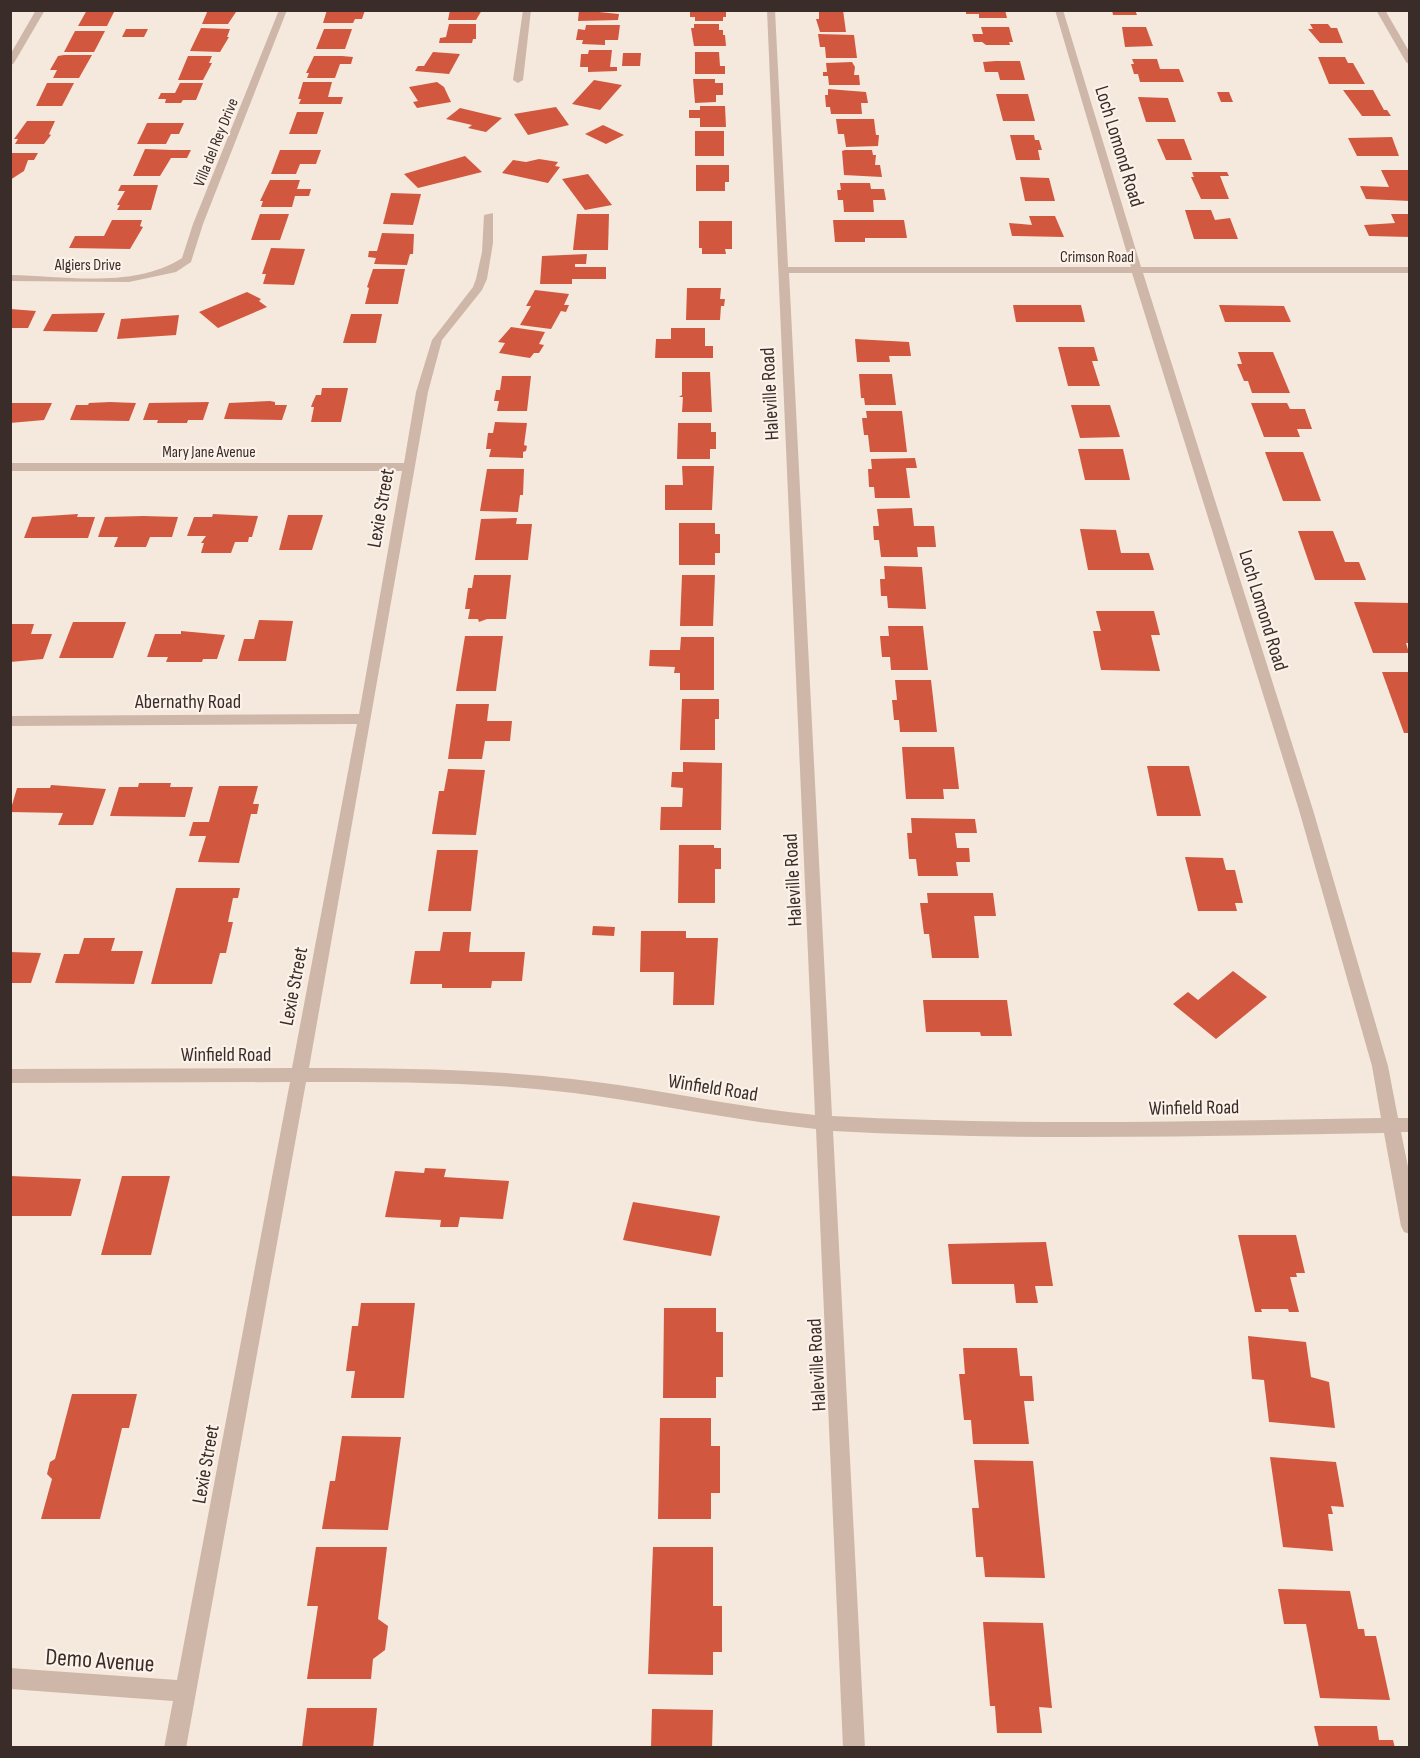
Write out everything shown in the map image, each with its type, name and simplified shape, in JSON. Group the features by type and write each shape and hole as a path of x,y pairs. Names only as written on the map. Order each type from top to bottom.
{"street":[{"path":"10,63 41,10"},
{"name":"Villa del Rey Drive","path":"165,273 187,260 198,224 283,10"},
{"path":"518,80 527,10"},
{"name":"Haleville Road","path":"771,10 854,1748"},
{"name":"Loch Lomond Road","path":"1059,10 1137,271 1306,810 1380,1066 1401,1125 1410,1226"},
{"path":"1380,10 1410,62"},
{"name":"Lexie Street","path":"175,1748 297,1074 365,719 422,392 437,340 478,288 487,258 489,215"},
{"name":"Crimson Road","path":"785,270 1410,270"},
{"name":"Algiers Drive","path":"10,278 141,279 165,273"},
{"name":"Mary Jane Avenue","path":"10,467 408,467"},
{"name":"Abernathy Road","path":"10,721 365,719"},
{"name":"Winfield Road","path":"10,1076 423,1075 574,1086 766,1117 825,1124 1008,1129 1401,1125"},
{"name":"Demo Avenue","path":"10,1678 185,1692"}],"building":[{"path":"87,10 115,10 107,26 78,26"},
{"path":"208,10 234,10 236,12 228,24 202,24"},
{"path":"327,10 365,10 362,19 355,19 353,23 323,23"},
{"path":"450,10 482,10 476,20 448,20"},
{"path":"579,10 619,14 618,20 578,21"},
{"path":"726,10 726,17 723,17 723,21 695,21 695,17 690,17 690,12"},
{"path":"819,10 843,10 846,32 820,32 816,19 819,19"},
{"path":"966,10 1005,10 1007,18 979,18 979,14 966,14"},
{"path":"1112,10 1135,10 1137,15 1113,15"},
{"path":"449,24 476,24 476,39 473,39 472,43 439,43 440,38 446,37"},
{"path":"694,24 719,24 719,30 723,30 723,35 725,35 726,46 694,46 691,28 694,28"},
{"path":"1310,24 1328,24 1331,28 1337,28 1343,43 1320,43 1308,29 1313,29"},
{"path":"586,25 620,25 618,40 605,40 605,45 582,44 583,40 576,40 578,29 585,30"},
{"path":"981,27 1009,27 1013,42 1009,42 1010,45 986,45 982,42 974,42 972,34 983,34"},
{"path":"1122,27 1146,27 1153,46 1125,47"},
{"path":"201,28 230,29 227,37 229,37 220,52 190,51"},
{"path":"126,29 148,29 144,37 122,37"},
{"path":"324,29 352,29 345,49 316,49"},
{"path":"75,31 105,31 94,52 64,52"},
{"path":"818,34 854,35 857,58 826,58 825,47 820,47"},
{"path":"589,50 612,50 610,67 617,67 617,71 588,72 588,67 580,67 581,54 588,54"},
{"path":"433,52 460,54 449,74 415,71 418,66 424,66"},
{"path":"695,52 719,52 720,66 725,66 725,74 695,74"},
{"path":"623,53 641,53 640,66 622,66"},
{"path":"92,55 79,78 53,78 57,70 50,70 58,56"},
{"path":"188,56 212,56 209,63 212,63 203,80 178,80"},
{"path":"314,56 353,57 351,64 340,64 335,78 307,78 309,73 306,73"},
{"path":"1318,57 1345,57 1348,63 1353,63 1365,84 1329,84"},
{"path":"1132,59 1157,59 1160,69 1179,69 1184,82 1140,82 1138,74 1134,74"},
{"path":"1020,61 1025,80 1000,80 998,72 985,72 983,62"},
{"path":"852,62 855,67 854,75 859,75 860,85 829,85 828,76 823,76 823,72 827,72 826,63"},
{"path":"693,79 715,79 715,83 723,83 723,95 716,95 716,102 695,103"},
{"path":"594,80 622,85 600,110 572,104"},
{"path":"303,82 332,82 328,97 343,97 341,104 299,104 301,99 298,99"},
{"path":"437,82 444,87 451,102 417,108 413,102 418,101 409,87"},
{"path":"47,83 74,83 62,106 36,106"},
{"path":"180,83 203,83 196,100 165,103 166,99 158,99 161,93 175,93"},
{"path":"828,89 866,92 868,103 861,103 862,114 831,114 830,107 826,107 825,95 828,95"},
{"path":"1343,90 1373,90 1384,110 1387,110 1391,116 1362,116"},
{"path":"1217,92 1229,92 1233,102 1221,102"},
{"path":"996,94 1028,94 1035,121 1003,121"},
{"path":"1138,97 1168,98 1176,122 1146,122"},
{"path":"700,106 725,106 726,127 700,127 700,118 689,118 689,110 700,110"},
{"path":"556,107 569,125 528,135 514,114"},
{"path":"460,108 502,118 486,132 468,128 472,125 446,119"},
{"path":"297,112 324,112 317,134 289,134"},
{"path":"836,119 874,119 876,135 879,135 878,146 846,147 844,134 838,134"},
{"path":"27,121 55,121 49,134 51,135 44,144 15,144 18,139 14,139"},
{"path":"147,123 184,123 179,134 171,134 166,144 137,144"},
{"path":"603,125 624,135 606,144 585,134"},
{"path":"695,131 724,131 724,156 695,156"},
{"path":"1010,135 1034,135 1035,140 1039,140 1042,150 1038,150 1040,160 1016,160"},
{"path":"1392,137 1399,156 1357,156 1348,138"},
{"path":"1157,139 1184,139 1192,160 1166,160"},
{"path":"145,149 191,150 187,158 171,158 160,176 133,176"},
{"path":"280,150 321,150 316,164 300,164 296,174 271,174"},
{"path":"872,150 873,155 876,155 875,165 880,165 882,177 844,175 842,151"},
{"path":"10,153 38,153 34,160 28,160 24,171 10,180"},
{"path":"465,156 482,172 418,188 404,174"},
{"path":"539,159 558,162 555,166 560,167 548,183 502,173 513,160 526,162"},
{"path":"696,165 729,165 729,182 725,182 725,191 696,191"},
{"path":"1381,170 1408,170 1410,201 1366,199 1360,186 1389,187"},
{"path":"1192,172 1227,172 1229,176 1220,176 1229,199 1201,199 1191,177 1194,177"},
{"path":"588,174 612,205 585,210 562,179"},
{"path":"1020,177 1049,178 1055,201 1025,201"},
{"path":"270,180 300,180 297,189 311,189 309,196 295,196 292,207 261,207 263,201 260,201"},
{"path":"840,183 870,183 871,189 884,189 886,200 873,200 874,212 844,212 843,200 838,200 837,190 841,190"},
{"path":"121,185 158,185 151,210 117,210 120,205 117,205 125,191 118,191"},
{"path":"391,193 421,194 413,225 383,224"},
{"path":"1185,210 1211,210 1215,220 1230,218 1238,239 1194,239"},
{"path":"260,214 289,214 280,240 251,240"},
{"path":"577,214 609,214 608,250 573,250"},
{"path":"1391,214 1410,214 1410,237 1369,236 1364,225 1395,223"},
{"path":"1029,216 1055,216 1064,237 1012,236 1009,223 1032,225"},
{"path":"112,220 142,220 140,226 143,227 130,249 69,248 75,236 104,236"},
{"path":"833,220 904,220 907,238 865,238 865,242 835,242"},
{"path":"699,221 732,221 732,249 725,249 726,254 702,254 702,248 699,248"},
{"path":"382,233 414,234 413,254 410,254 407,265 374,264 376,258 368,257 369,251 377,251"},
{"path":"271,248 305,249 294,285 263,284 266,274 262,274"},
{"path":"587,254 586,264 575,264 575,267 606,267 606,279 572,279 572,284 540,284 542,256"},
{"path":"373,269 405,269 398,304 365,304 369,288 367,287"},
{"path":"687,288 721,288 720,299 725,299 724,306 721,306 720,320 686,320"},
{"path":"535,290 569,294 564,305 569,305 566,312 561,311 551,329 520,325 531,306 526,306"},
{"path":"247,292 261,299 259,301 267,307 218,328 199,312"},
{"path":"1013,305 1081,305 1085,322 1016,322"},
{"path":"1219,305 1284,306 1291,322 1225,322"},
{"path":"10,309 36,311 28,328 10,328"},
{"path":"105,313 97,332 43,331 52,314"},
{"path":"351,314 382,314 376,343 343,343"},
{"path":"179,315 176,335 117,339 121,319"},
{"path":"511,327 545,332 539,344 544,345 539,353 534,353 530,358 499,353 505,343 498,342"},
{"path":"671,328 705,328 705,346 713,346 713,358 655,358 656,339 671,339"},
{"path":"855,339 909,342 911,356 889,356 890,362 857,362"},
{"path":"1058,347 1094,347 1098,361 1092,361 1100,386 1068,386"},
{"path":"1238,352 1273,352 1290,393 1252,393 1248,381 1244,381 1237,364 1242,364"},
{"path":"682,372 710,372 712,412 682,412 683,397 679,397 682,395"},
{"path":"859,374 892,374 896,405 865,405 864,398 861,398"},
{"path":"502,376 531,376 527,411 497,411 499,401 494,401 496,390 500,390"},
{"path":"322,388 348,388 341,422 311,422 314,407 311,407 316,395 321,395"},
{"path":"209,402 203,420 188,420 187,423 157,423 158,420 143,420 149,403"},
{"path":"275,402 275,405 287,405 282,420 224,419 229,403"},
{"path":"10,403 52,403 44,420 10,423"},
{"path":"89,403 136,403 129,421 70,420 76,405 88,405"},
{"path":"1251,403 1287,403 1290,409 1305,409 1312,429 1297,429 1300,437 1264,437"},
{"path":"1071,405 1110,405 1120,437 1080,438"},
{"path":"866,411 902,411 907,452 870,452 868,435 864,435 862,418 867,418"},
{"path":"495,422 527,423 524,445 527,446 526,451 523,452 523,458 489,457 491,449 486,449 488,433 493,433"},
{"path":"678,423 711,423 711,432 716,432 716,449 710,449 710,459 677,459"},
{"path":"1078,449 1123,449 1130,480 1085,480"},
{"path":"1265,452 1303,452 1321,501 1283,501"},
{"path":"915,458 917,468 906,468 910,498 875,498 874,487 869,487 868,469 872,469 871,459"},
{"path":"682,466 714,466 712,510 665,510 665,485 683,485"},
{"path":"487,469 524,469 523,495 520,495 518,512 480,511"},
{"path":"912,508 914,526 934,526 936,547 917,547 918,557 881,557 879,540 874,540 873,526 879,526 877,509"},
{"path":"78,514 77,517 95,517 88,538 24,538 32,517"},
{"path":"213,514 258,516 252,537 249,537 248,542 235,542 231,553 201,553 204,543 201,543 206,536 187,536 194,517 212,517"},
{"path":"288,515 323,515 312,550 279,550"},
{"path":"105,517 178,517 172,537 150,537 146,547 114,547 118,537 98,537"},
{"path":"517,518 516,524 532,524 528,560 475,560 481,519"},
{"path":"679,523 715,523 715,534 720,534 720,553 715,553 715,565 679,565"},
{"path":"1080,529 1116,530 1121,553 1149,553 1154,570 1088,570"},
{"path":"1298,531 1333,531 1345,562 1359,562 1366,580 1315,580"},
{"path":"884,566 922,567 926,609 888,608 887,596 881,596 880,579 885,579"},
{"path":"474,575 511,575 506,619 487,619 479,622 478,619 468,619 470,609 465,609 468,588 472,588"},
{"path":"682,575 715,575 713,626 680,626"},
{"path":"1354,602 1410,603 1410,643 1406,643 1409,653 1373,653"},
{"path":"1096,611 1154,611 1160,635 1151,635 1160,671 1101,670 1093,631 1101,631"},
{"path":"259,620 293,621 286,661 238,661 244,639 254,639"},
{"path":"73,622 126,622 113,658 59,658"},
{"path":"10,624 34,624 31,634 52,634 43,659 10,662"},
{"path":"888,626 923,626 928,670 891,670 890,657 882,657 880,636 889,636"},
{"path":"181,631 225,635 217,659 203,659 202,662 166,662 168,657 147,657 155,634 181,634"},
{"path":"465,636 503,636 496,691 456,691"},
{"path":"681,637 714,637 714,690 680,690 680,673 674,673 675,667 649,666 650,650 680,650"},
{"path":"1382,672 1410,672 1410,733 1404,733"},
{"path":"895,680 931,680 937,732 900,732 899,720 894,720 892,700 897,700"},
{"path":"682,699 719,699 719,719 715,719 715,750 680,750"},
{"path":"456,704 489,704 487,721 512,721 510,741 485,741 482,759 448,759"},
{"path":"902,747 954,747 959,789 943,789 944,799 906,799"},
{"path":"683,762 722,763 721,830 660,830 661,807 682,807 683,788 671,787 672,772 683,772"},
{"path":"1147,766 1189,766 1201,816 1157,816"},
{"path":"448,769 485,770 476,835 432,834 439,791 444,791"},
{"path":"139,783 171,783 170,787 193,787 185,817 110,816 119,787 138,787"},
{"path":"51,785 106,789 93,825 58,825 63,813 10,812 17,788 50,788"},
{"path":"219,786 258,786 253,804 259,804 257,814 251,814 239,863 198,862 206,836 189,836 193,822 209,822"},
{"path":"911,818 975,819 977,833 955,833 957,848 969,848 970,862 956,862 958,876 918,876 916,859 909,859 907,833 912,833"},
{"path":"679,845 714,845 714,848 721,848 721,869 715,869 715,903 678,903"},
{"path":"437,850 478,850 471,911 428,911"},
{"path":"1185,857 1223,858 1226,870 1235,870 1243,903 1235,903 1237,911 1198,911"},
{"path":"176,888 240,888 238,898 233,898 228,922 233,922 226,953 220,953 212,984 151,984"},
{"path":"927,893 993,893 996,916 974,916 979,958 932,958 929,934 924,934 920,903 928,903"},
{"path":"593,926 615,927 614,936 592,935"},
{"path":"641,931 686,931 686,938 718,938 714,1005 673,1005 674,972 640,972"},
{"path":"443,932 471,932 469,952 525,952 522,981 492,981 491,988 442,988 442,984 410,984 415,951 440,951"},
{"path":"84,938 115,938 111,951 143,951 134,984 55,983 64,954 79,954"},
{"path":"10,952 41,953 31,983 10,983"},
{"path":"1233,971 1267,997 1216,1039 1173,1004 1188,992 1198,1000"},
{"path":"923,1000 1007,1000 1012,1036 981,1036 980,1032 926,1032"},
{"path":"425,1168 446,1169 444,1177 509,1181 503,1219 460,1217 458,1227 440,1227 441,1220 385,1217 395,1171 424,1173"},
{"path":"10,1176 81,1179 71,1216 10,1216"},
{"path":"122,1176 170,1176 151,1255 101,1255"},
{"path":"633,1202 720,1216 711,1256 623,1240"},
{"path":"1238,1235 1296,1235 1305,1273 1296,1273 1297,1277 1290,1277 1299,1312 1289,1312 1288,1309 1261,1309 1262,1312 1255,1312"},
{"path":"1046,1242 1053,1286 1035,1286 1038,1303 1016,1303 1014,1284 952,1284 948,1244"},
{"path":"361,1303 415,1303 404,1398 351,1398 355,1371 346,1371 352,1326 358,1326"},
{"path":"664,1308 716,1308 716,1332 723,1332 723,1377 716,1377 716,1398 663,1398"},
{"path":"1248,1336 1306,1342 1311,1377 1329,1382 1335,1428 1269,1422 1264,1380 1252,1379"},
{"path":"963,1348 1017,1348 1020,1376 1032,1376 1034,1401 1024,1401 1029,1444 973,1444 971,1420 964,1420 959,1374 965,1374"},
{"path":"72,1394 137,1394 129,1428 122,1428 100,1519 41,1519 52,1479 47,1474 50,1462 55,1459"},
{"path":"660,1418 711,1418 711,1446 720,1446 720,1493 711,1493 711,1519 658,1519"},
{"path":"342,1436 401,1437 388,1530 322,1529 330,1481 335,1481"},
{"path":"1270,1457 1336,1462 1344,1507 1331,1506 1333,1514 1328,1514 1333,1551 1283,1547"},
{"path":"974,1460 1033,1461 1045,1578 985,1577 983,1557 976,1557 972,1508 979,1508"},
{"path":"316,1547 387,1547 378,1619 388,1626 385,1650 373,1659 371,1679 307,1679 318,1606 307,1606"},
{"path":"653,1547 713,1547 713,1606 722,1606 722,1652 713,1652 713,1675 648,1674"},
{"path":"1278,1589 1350,1591 1358,1629 1364,1629 1365,1636 1376,1636 1390,1700 1320,1698 1306,1624 1284,1624"},
{"path":"983,1622 1043,1623 1052,1708 1039,1707 1042,1733 997,1733 995,1706 990,1706"},
{"path":"307,1708 377,1708 373,1748 302,1748"},
{"path":"652,1709 713,1710 712,1748 651,1748"},
{"path":"1314,1726 1377,1726 1379,1740 1393,1740 1395,1748 1319,1748"}]}
